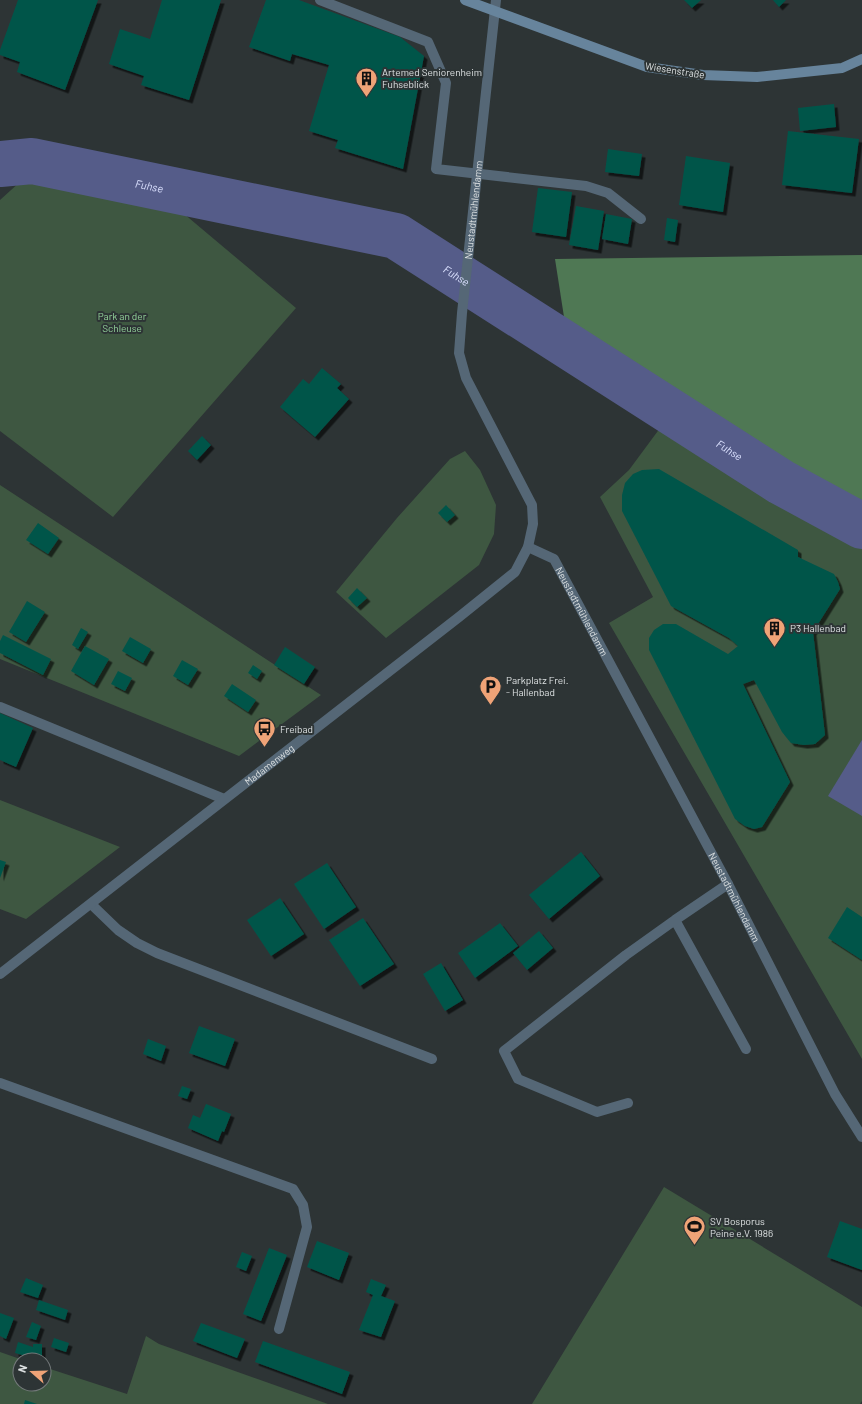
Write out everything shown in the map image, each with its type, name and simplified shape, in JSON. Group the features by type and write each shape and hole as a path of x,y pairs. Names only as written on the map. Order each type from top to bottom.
{"street":[{"path":"320,0 428,42 446,83 436,169 586,186 608,193 641,219"},
{"name":"Wiesenstraße","path":"465,0 647,67 703,75 757,77 842,68 862,59"},
{"name":"Neustadtmühlendamm","path":"496,0 462,313 459,353 466,378 532,504 533,524 528,547 554,559 728,884 836,1094 862,1137"},
{"name":"Madamenweg","path":"0,974 515,572 528,547"},
{"path":"0,707 224,799"},
{"path":"628,1103 597,1112 518,1078 504,1051 626,955 728,884"},
{"path":"91,904 118,930 137,943 157,953 432,1058"},
{"path":"675,920 746,1049"},
{"path":"0,1083 293,1189 303,1205 307,1227 279,1329"}],"green space":[{"name":"Park an der Schleuse","path":"31,172 185,201 183,213 296,308 113,517 0,431 0,200"},
{"path":"862,255 862,537 783,491 571,362 555,259"},
{"path":"666,420 862,535 862,1059 609,623 653,597 600,497 629,470"},
{"path":"465,451 480,470 496,505 494,534 479,565 386,638 336,592 397,518 450,459"},
{"path":"0,485 321,695 239,756 0,659"},
{"path":"0,800 120,847 26,919 0,909"},
{"name":"SV Bosporus Peine e.V. 1986","path":"664,1187 862,1307 862,1401 860,1404 532,1404"},
{"path":"146,1336 159,1344 328,1404 0,1404 0,1352 12,1356 12,1392 52,1392 52,1370 127,1394"}],"water":[{"path":"862,740 862,816 828,796"}],"building":[{"path":"18,0 98,0 65,90 17,72 20,62 0,55 0,50"},
{"path":"162,0 221,0 189,100 141,85 144,76 109,64 120,29 150,39"},
{"name":"Artemed Seniorenheim Fuhseblick","path":"266,0 299,0 400,37 424,56 403,169 335,148 338,140 309,131 329,65 292,54 290,61 249,47"},
{"path":"684,0 701,0 692,8"},
{"path":"773,0 786,0 779,7"},
{"path":"834,104 836,127 800,131 798,108"},
{"path":"788,131 859,139 852,193 782,185"},
{"path":"608,149 642,154 639,176 605,172"},
{"path":"686,156 730,163 723,212 679,205"},
{"path":"538,188 572,192 566,237 532,232"},
{"path":"576,206 604,211 598,250 569,245"},
{"path":"606,214 632,219 628,244 602,239"},
{"path":"667,218 678,220 675,242 664,240"},
{"path":"322,368 341,384 337,388 349,399 315,437 280,407 303,379 309,384"},
{"path":"202,436 211,445 197,460 188,451"},
{"name":"P3 Hallenbad","path":"659,469 798,550 798,557 834,574 838,582 840,589 813,632 825,735 815,744 804,745 791,743 782,732 754,680 743,684 790,782 762,827 754,829 745,826 735,819 649,650 649,638 654,630 663,624 676,624 728,654 738,646 729,638 671,606 622,511 622,495 625,483 633,474 642,470"},
{"path":"446,505 455,515 447,522 438,513"},
{"path":"38,523 59,538 48,554 26,540"},
{"path":"357,588 367,598 357,607 348,598"},
{"path":"27,601 45,612 26,642 9,632"},
{"path":"81,628 88,632 78,649 72,645"},
{"path":"3,635 51,659 43,675 0,653 0,641"},
{"path":"130,637 151,649 143,663 122,651"},
{"path":"85,646 109,659 94,685 71,671"},
{"path":"285,647 315,667 304,684 274,665"},
{"path":"182,660 198,669 188,685 173,676"},
{"path":"253,665 262,671 257,679 248,673"},
{"path":"118,671 132,678 125,691 111,684"},
{"path":"232,684 256,700 248,712 224,696"},
{"path":"0,713 33,728 16,767 0,760"},
{"path":"581,852 600,876 549,919 529,895"},
{"path":"0,860 6,862 0,878"},
{"path":"327,863 356,907 324,929 294,884"},
{"path":"280,898 304,934 271,956 247,920"},
{"path":"847,907 862,917 862,960 828,938"},
{"path":"363,918 394,964 360,986 329,940"},
{"path":"500,923 518,946 475,978 458,953"},
{"path":"539,931 553,948 527,970 513,953"},
{"path":"441,963 463,1000 445,1011 423,974"},
{"path":"199,1026 235,1039 225,1066 189,1053"},
{"path":"148,1039 166,1046 161,1061 143,1054"},
{"path":"182,1086 191,1089 187,1099 178,1096"},
{"path":"206,1104 231,1114 224,1132 222,1131 218,1141 188,1128 193,1115 200,1118"},
{"path":"840,1221 862,1229 862,1270 827,1257"},
{"path":"317,1241 349,1253 339,1280 307,1267"},
{"path":"269,1248 287,1255 261,1321 243,1314"},
{"path":"242,1252 252,1256 246,1271 236,1267"},
{"path":"26,1278 43,1285 38,1298 20,1292"},
{"path":"371,1279 386,1285 381,1296 395,1301 381,1337 359,1330 373,1295 366,1292"},
{"path":"39,1300 68,1310 65,1320 36,1310"},
{"path":"0,1313 14,1318 6,1339 0,1336"},
{"path":"32,1322 41,1326 36,1340 26,1337"},
{"path":"201,1323 245,1339 237,1358 193,1341"},
{"path":"54,1338 69,1343 66,1352 51,1347"},
{"path":"263,1341 350,1372 342,1394 255,1362"},
{"path":"18,1342 33,1347 33,1344 42,1344 42,1352 15,1352"},
{"path":"25,1400 37,1404 24,1404"}],"waterway":[{"name":"Fuhse","path":"0,164 32,161 396,236 781,482 862,526"}],"place":[{"name":"Artemed Seniorenheim Fuhseblick","path":"367,98"},
{"name":"P3 Hallenbad","path":"775,648"},
{"name":"Parkplatz Frei. - Hallenbad","path":"491,706"},
{"name":"Freibad","path":"264,748"},
{"name":"SV Bosporus Peine e.V. 1986","path":"695,1246"}]}
